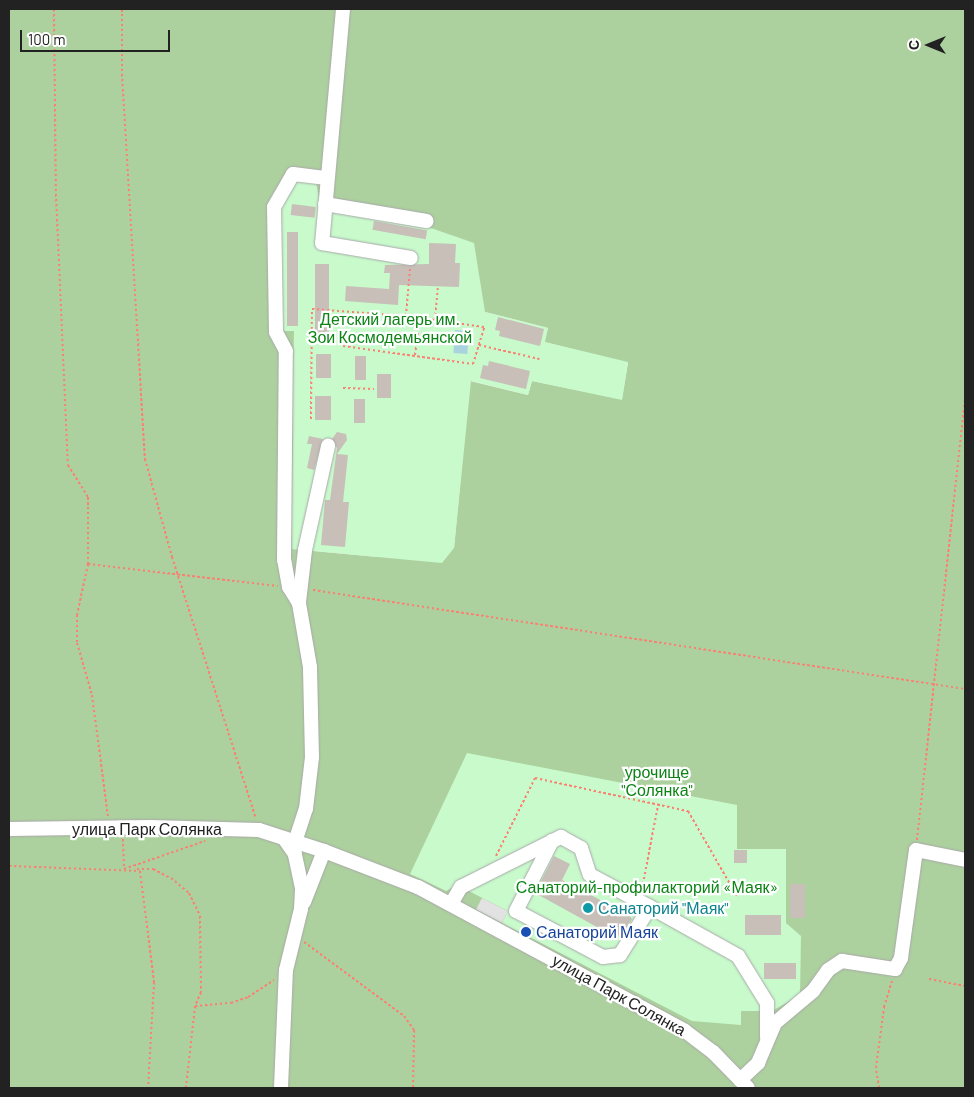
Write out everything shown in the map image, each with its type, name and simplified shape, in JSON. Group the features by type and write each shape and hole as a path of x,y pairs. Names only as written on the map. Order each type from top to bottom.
{"street":[{"path":"343,9 322,243 411,258"},
{"path":"301,909 300,871 290,840 306,809 312,758 310,668 299,603 284,560 286,351 276,332 274,208 293,174 327,178"},
{"path":"324,204 427,221"},
{"path":"294,588 328,446"},
{"name":"улица Парк Солянка","path":"9,829 117,827 259,830 324,851 382,872 451,904 685,1031 744,1084"},
{"path":"451,904 461,887 561,837 581,848 590,875 738,956 767,1003 767,1037"},
{"path":"552,841 516,911 608,958 625,950 645,904"},
{"path":"744,1084 758,1063 767,1037 780,1018 813,991 828,970 842,961 895,969 902,958 916,850 965,860"},
{"path":"281,1088 286,970 301,909 324,851"}],"path":[{"path":"54,9 56,194 68,465 88,497 88,564 77,615 77,643 92,695 102,786 117,827 124,869 209,840"},
{"path":"122,9 122,74 145,459 172,558 180,574 259,830"},
{"path":"406,316 411,258"},
{"path":"435,320 438,288"},
{"path":"311,419 312,308 406,316 484,327 474,364 343,346"},
{"path":"415,356 420,318"},
{"path":"479,345 539,359"},
{"path":"342,388 374,388"},
{"path":"916,850 965,399"},
{"path":"88,564 294,588 965,690"},
{"path":"488,874 535,778 688,811 738,898"},
{"path":"645,904 658,804"},
{"path":"9,866 153,870 171,878 189,893 200,916 201,992 196,1006 186,1088"},
{"path":"135,870 142,876 154,982 148,1088"},
{"path":"295,930 307,946 404,1016 414,1030 413,1088"},
{"path":"878,1088 876,1068 884,1007 895,969"},
{"path":"196,1006 231,1003 248,997 286,970"},
{"path":"929,980 965,986"}],"green space":[{"name":"урочище \"Солянка\"","path":"9,9 965,9 965,1088 9,1088","holes":["485,312 548,328 544,342 628,363 622,399 532,381 528,395 470,381 454,548 378,557 292,549 294,331 282,331"]},
{"name":"Детский лагерь им. Зои Космодемьянской","path":"296,179 316,182 321,209 428,227 474,243 485,312 548,328 545,342 628,362 622,400 532,381 528,395 471,381 454,548 442,563 292,549 294,331 282,331 280,210"},
{"name":"Санаторий-профилакторий «Маяк»","path":"467,753 737,805 737,849 786,849 786,923 801,936 800,995 772,1011 741,1011 741,1025 692,1021 502,923 508,911 457,885 446,891 410,874"}],"shaded area":[{"path":"482,898 508,911 502,923 476,910"}],"water":[{"path":"455,330 469,331 467,354 453,353"}],"building":[{"path":"292,204 316,207 314,218 291,215"},
{"path":"374,221 427,230 426,239 372,230"},
{"path":"287,232 298,232 298,326 287,326"},
{"path":"429,243 456,244 455,263 460,263 459,287 399,285 398,305 345,301 346,286 389,289 390,273 384,273 385,265 429,264"},
{"path":"315,264 329,264 329,338 315,338"},
{"path":"498,317 544,329 540,346 499,336 500,331 495,330"},
{"path":"316,354 331,354 331,378 316,378"},
{"path":"355,356 366,356 366,380 355,380"},
{"path":"489,361 530,371 526,389 480,378 483,365 488,366"},
{"path":"377,374 391,374 391,398 377,398"},
{"path":"315,396 331,396 331,420 315,420"},
{"path":"354,399 365,399 365,423 354,423"},
{"path":"337,432 346,434 347,440 337,454 348,455 343,502 349,502 345,547 321,545 325,500 330,500 337,448 332,439"},
{"path":"309,436 323,439 314,470 307,468 312,444 307,444"},
{"path":"734,850 747,850 747,863 734,863"},
{"name":"Санаторий \"Маяк\"","path":"554,856 570,864 562,880 629,915 632,919 624,932 621,931 617,938 535,893"},
{"path":"790,884 805,884 805,918 790,918"},
{"path":"745,915 781,915 781,935 745,935"},
{"path":"764,963 796,963 796,979 764,979"}],"place":[{"name":"Санаторий \"Маяк\"","path":"588,908"},
{"name":"Санаторий Маяк","path":"526,932"}]}
